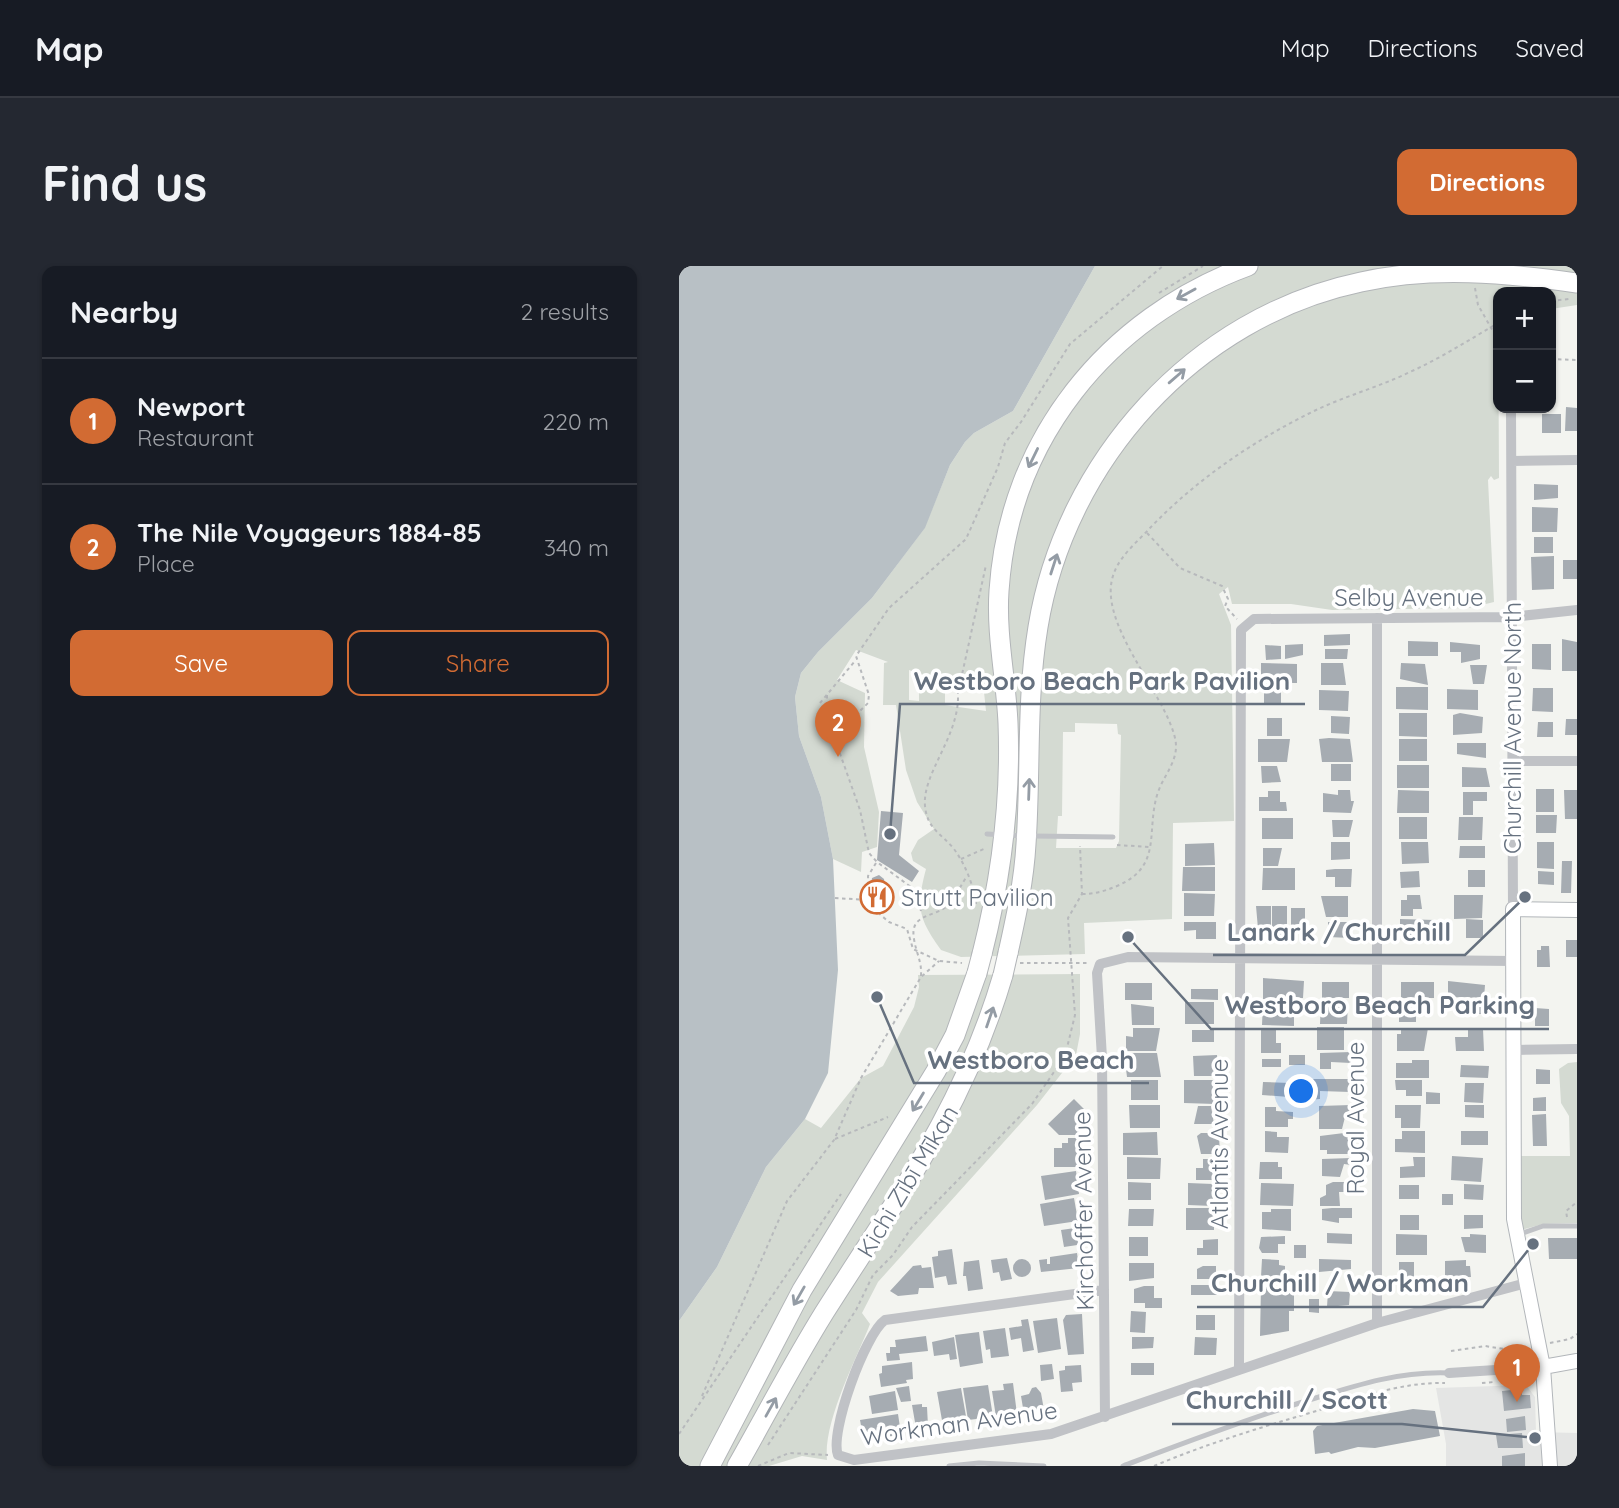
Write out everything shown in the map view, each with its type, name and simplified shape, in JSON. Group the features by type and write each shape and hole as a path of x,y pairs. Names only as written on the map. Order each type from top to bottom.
{"highway":[{"name":"Kichi Zībī Mīkan","path":"709,1466 802,1290 936,1071 955,1035 998,884 992,839 1008,741 999,634 999,588 1010,520 1032,460 1061,409 1117,343 1145,319 1176,299 1248,266"},
{"name":"Kichi Zībī Mīkan","path":"737,1466 823,1315 941,1129 972,1065 1003,975 1015,958 1027,836 1033,665 1050,573 1071,518 1087,486 1122,433 1151,401 1190,365 1245,327 1290,304 1345,285 1399,275 1454,272 1577,283"}],"street":[{"name":"Churchill Avenue North","path":"1511,413 1511,761 1515,1050 1513,1197 1517,1234 1543,1367 1550,1466"},
{"path":"1512,461 1577,460"},
{"name":"Selby Avenue","path":"1243,626 1254,619 1511,617 1577,610"},
{"name":"Royal Avenue","path":"1377,618 1377,1323"},
{"name":"Atlantis Avenue","path":"1239,1370 1239,637 1243,626"},
{"path":"1511,761 1577,761"},
{"path":"1513,909 1577,910"},
{"path":"1100,964 1128,957 1513,961"},
{"name":"Kirchoffer Avenue","path":"1100,964 1097,974 1102,1058 1105,1417"},
{"path":"1515,1050 1577,1049"},
{"name":"Workman Avenue","path":"838,1455 854,1460 1036,1436 1105,1417 1377,1323 1526,1283"},
{"path":"838,1455 835,1440 846,1404 869,1340 880,1324 897,1316 1104,1290"},
{"path":"1449,1378 1543,1367 1574,1355"}],"lane":[{"path":"992,839 1027,836 1113,837"},
{"path":"1517,1234 1543,1226 1577,1226"},
{"path":"1123,1466 1221,1428 1351,1387 1408,1373 1449,1378"},
{"path":"949,1466 993,1463 1044,1466"}],"path":[{"path":"820,703 855,661 884,613 965,539 998,467 1006,440 1021,422 1070,344 1163,266"},
{"path":"1476,282 1478,305 1493,332"},
{"path":"1556,300 1577,298"},
{"path":"1082,894 1100,893 1132,880 1147,862 1155,803 1173,763 1176,745 1170,723 1118,621 1110,597 1116,569 1146,533 1215,470 1318,409 1412,372 1493,326"},
{"path":"1556,359 1577,360"},
{"path":"1146,533 1180,568 1222,586 1228,599 1226,608 1243,626"},
{"path":"921,977 919,952 914,939 917,921 950,903 967,876 961,859 927,821 924,804 928,782 947,746 958,708 958,693 988,556"},
{"path":"855,661 866,685 869,703 840,729 837,734 838,748 855,793 866,845 877,863 915,890 921,911"},
{"path":"827,695 827,704 840,729"},
{"path":"766,1447 856,1310 873,1275 921,1218 1005,1135 1056,1073 1074,1026 1068,918 1082,894 1080,837"},
{"path":"961,859 992,839"},
{"path":"1117,845 1151,847"},
{"path":"877,863 868,876 869,901 876,912 907,929 913,948 919,952 939,961 976,964"},
{"path":"835,898 869,901"},
{"path":"1015,958 1100,964"},
{"path":"701,1401 787,1201 834,1140 861,1078 921,977 939,961"},
{"path":"834,1140 850,1131 895,1115 888,1126"},
{"path":"841,1123 850,1131"},
{"path":"679,1434 844,1190"},
{"path":"1568,1226 1566,1211 1577,1202"},
{"path":"1555,1343 1577,1334"},
{"path":"1570,1339 1574,1355"},
{"path":"1451,1351 1485,1346 1517,1351"},
{"path":"1521,1354 1523,1348"},
{"path":"1154,1466 1242,1432 1407,1386 1449,1378"},
{"path":"1473,1383 1491,1383"},
{"path":"756,1466 789,1453 838,1455"},
{"path":"756,1466 760,1457"}],"shaded area":[{"path":"679,266 1095,266 1013,411 974,433 965,442 950,465 925,528 872,598 801,673 795,697 799,736 821,797 833,859 838,970 828,1073 805,1119 766,1167 717,1267 679,1321"},
{"path":"1095,266 1577,266 1577,305 1556,308 1556,287 1493,287 1493,413 1499,413 1499,478 1494,480 1491,476 1488,480 1494,602 1469,608 1332,610 1291,604 1232,604 1228,587 1219,594 1231,625 1234,821 1173,823 1172,919 1084,923 1085,954 961,957 941,950 921,912 921,893 926,869 913,861 911,853 918,840 934,829 917,802 906,770 896,705 883,705 884,663 888,662 856,650 837,680 865,693 864,747 879,812 877,847 862,852 861,872 833,859 821,797 799,736 795,697 801,673 872,598 924,529 950,465 974,433 1013,411","holes":["909,670 957,687 984,692 986,711 945,705 945,686 919,687 919,701 909,700","1075,723 1117,724 1118,734 1121,735 1119,841 1116,848 1056,848 1058,816 1062,816 1063,732 1075,732"]},
{"path":"1080,974 1080,1034 1076,1055 1037,1105 878,1282 862,1313 870,1324 835,1410 827,1445 827,1460 802,1456 769,1466 679,1466 679,1321 717,1267 766,1167 805,1119 821,1128 861,1078 883,1066 914,1007 919,987 918,975"},
{"path":"1577,1062 1577,1223 1543,1224 1521,1230 1519,1156 1570,1156 1569,1116 1561,1103 1559,1069 1568,1063"},
{"path":"1526,1385 1535,1397 1536,1432 1577,1433 1577,1466 1446,1466 1446,1444 1436,1388"}],"building":[{"path":"1566,407 1577,408 1577,431 1565,431"},
{"path":"1542,414 1561,414 1561,433 1542,433"},
{"path":"1534,484 1558,485 1558,498 1534,500"},
{"path":"1532,507 1558,508 1557,532 1532,532"},
{"path":"1534,537 1553,537 1553,553 1534,553"},
{"path":"1554,556 1554,589 1532,590 1531,557"},
{"path":"1563,560 1577,560 1577,579 1563,579"},
{"path":"1350,634 1350,645 1324,646 1324,635"},
{"path":"1562,639 1577,642 1577,671 1562,671"},
{"path":"1408,641 1438,642 1438,656 1408,656"},
{"path":"1450,642 1480,645 1480,659 1461,663 1461,652 1450,652"},
{"path":"1303,644 1303,655 1285,659 1285,645"},
{"path":"1532,644 1551,644 1551,670 1532,669"},
{"path":"1265,645 1281,646 1281,659 1266,660"},
{"path":"1325,649 1348,649 1347,659 1325,659"},
{"path":"1261,663 1297,664 1297,683 1269,683 1269,675 1261,675"},
{"path":"1321,663 1343,663 1346,685 1321,685"},
{"path":"1401,663 1425,664 1428,685 1400,679"},
{"path":"1470,665 1487,665 1484,684 1473,684"},
{"path":"1396,687 1428,687 1428,710 1396,709"},
{"path":"1533,688 1553,688 1553,712 1532,711"},
{"path":"1264,689 1281,689 1281,705 1264,705"},
{"path":"1447,689 1478,690 1478,710 1447,709"},
{"path":"1319,690 1349,691 1348,711 1319,710"},
{"path":"1399,713 1427,713 1427,737 1399,736"},
{"path":"1460,713 1483,717 1482,733 1453,735 1453,715"},
{"path":"1331,716 1350,717 1349,734 1331,733"},
{"path":"1267,718 1282,718 1282,736 1267,736"},
{"path":"1566,719 1577,719 1577,735 1565,735"},
{"path":"1538,722 1553,722 1553,737 1537,737"},
{"path":"1258,739 1290,739 1287,762 1258,762"},
{"path":"1319,739 1350,739 1353,762 1322,762"},
{"path":"1399,739 1427,739 1427,761 1399,761"},
{"path":"1457,743 1486,743 1486,758 1457,754"},
{"path":"1331,764 1351,764 1351,781 1331,781"},
{"path":"1397,765 1429,765 1429,788 1397,788"},
{"path":"1261,766 1277,766 1281,782 1262,783"},
{"path":"1462,767 1486,768 1490,787 1462,787"},
{"path":"1536,789 1554,789 1554,812 1536,812"},
{"path":"1338,790 1350,790 1351,801 1354,801 1351,813 1323,812 1323,793 1338,795"},
{"path":"1398,790 1429,791 1429,813 1397,813"},
{"path":"1564,790 1577,790 1577,819 1565,819"},
{"path":"1268,791 1280,791 1280,802 1286,802 1287,811 1259,811 1259,797 1268,797"},
{"path":"1463,792 1487,792 1487,801 1473,801 1473,815 1463,815"},
{"path":"881,811 903,813 899,855 919,871 912,882 877,860"},
{"path":"1536,815 1557,815 1556,833 1536,833"},
{"path":"1399,817 1427,817 1427,839 1399,839"},
{"path":"1459,817 1483,817 1482,840 1458,840"},
{"path":"1262,818 1293,818 1293,839 1262,839"},
{"path":"1332,820 1353,820 1349,837 1333,837"},
{"path":"1331,842 1350,842 1350,859 1331,860"},
{"path":"1401,842 1428,842 1429,863 1402,864"},
{"path":"1537,842 1554,842 1554,869 1537,868"},
{"path":"1214,843 1215,865 1185,866 1185,844"},
{"path":"1460,846 1485,846 1485,858 1459,858"},
{"path":"1263,848 1282,848 1278,866 1263,866"},
{"path":"1562,861 1572,861 1571,893 1561,893"},
{"path":"1183,867 1215,867 1215,891 1182,891"},
{"path":"1263,868 1295,868 1295,890 1262,890"},
{"path":"1352,869 1351,887 1335,887 1335,877 1326,877 1326,870"},
{"path":"1468,870 1485,870 1485,887 1468,887"},
{"path":"1419,871 1420,887 1401,888 1400,872"},
{"path":"1538,871 1554,872 1554,885 1538,884"},
{"name":"Strutt Pavilion","path":"879,875 884,879 885,886 877,888 884,898 883,904 877,907 870,903 875,887 871,885 872,878"},
{"path":"1184,893 1215,894 1214,916 1184,916"},
{"path":"1407,895 1420,895 1422,909 1413,909 1413,916 1401,916 1401,900 1407,900"},
{"path":"1454,895 1483,895 1482,918 1454,919"},
{"path":"1321,896 1348,896 1348,917 1326,917"},
{"path":"1256,906 1271,906 1271,939 1259,940"},
{"path":"1272,906 1287,906 1287,939 1272,939"},
{"path":"1291,908 1305,908 1305,934 1291,934"},
{"path":"1400,919 1435,920 1434,938 1400,937"},
{"path":"1466,919 1483,920 1483,938 1466,938"},
{"path":"1184,922 1216,922 1216,939 1196,939 1196,930 1184,931"},
{"path":"1328,922 1351,922 1351,938 1328,937"},
{"path":"1566,940 1577,940 1577,957 1566,957"},
{"path":"1541,946 1549,946 1550,967 1537,967 1537,950 1541,950"},
{"path":"1263,978 1304,981 1303,998 1263,999"},
{"path":"1448,981 1485,985 1484,998 1448,997"},
{"path":"1322,982 1349,982 1349,998 1322,998"},
{"path":"1401,982 1434,982 1434,998 1401,998"},
{"path":"1125,983 1152,983 1152,1000 1125,1000"},
{"path":"1191,989 1218,989 1218,1000 1191,999"},
{"path":"1185,1002 1214,1002 1214,1024 1185,1024"},
{"path":"1263,1002 1294,1003 1294,1026 1262,1025"},
{"path":"1321,1002 1348,1002 1347,1024 1320,1024"},
{"path":"1464,1003 1486,1003 1487,1014 1464,1014"},
{"path":"1131,1004 1154,1007 1154,1025 1132,1025"},
{"path":"1535,1008 1549,1009 1549,1026 1535,1026"},
{"path":"1399,1012 1416,1012 1416,1022 1399,1022"},
{"path":"1317,1027 1344,1027 1344,1050 1317,1050"},
{"path":"1133,1028 1160,1028 1156,1051 1126,1051 1126,1036 1133,1037"},
{"path":"1401,1028 1428,1028 1424,1051 1397,1051 1397,1034 1401,1034"},
{"path":"1261,1029 1276,1029 1276,1043 1281,1043 1281,1053 1261,1053"},
{"path":"1483,1029 1484,1051 1456,1051 1455,1037 1468,1037 1468,1030"},
{"path":"1192,1030 1214,1030 1214,1042 1192,1042"},
{"path":"1351,1052 1351,1063 1331,1062 1331,1069 1320,1069 1320,1053"},
{"path":"1124,1053 1157,1053 1161,1077 1127,1077"},
{"path":"1217,1055 1218,1076 1194,1076 1193,1056"},
{"path":"1289,1055 1305,1055 1305,1065 1289,1065"},
{"path":"1262,1059 1281,1059 1281,1067 1262,1067"},
{"path":"1412,1060 1429,1060 1429,1078 1396,1078 1396,1063 1412,1063"},
{"path":"1461,1065 1489,1066 1488,1078 1460,1077"},
{"path":"1536,1069 1550,1070 1550,1084 1536,1084"},
{"path":"1308,1079 1350,1079 1350,1092 1320,1091 1320,1099 1308,1100"},
{"path":"1131,1080 1158,1080 1158,1100 1131,1100"},
{"path":"1184,1080 1215,1080 1215,1104 1184,1103"},
{"path":"1395,1080 1422,1080 1422,1096 1406,1096 1406,1090 1396,1090"},
{"path":"1263,1082 1290,1083 1289,1097 1262,1095"},
{"path":"1465,1083 1484,1083 1483,1103 1464,1102"},
{"path":"1426,1092 1440,1093 1440,1104 1426,1104"},
{"path":"1546,1097 1546,1111 1533,1111 1533,1098"},
{"path":"1074,1099 1084,1109 1084,1135 1059,1135 1048,1124"},
{"path":"1129,1105 1160,1105 1160,1128 1130,1128"},
{"path":"1351,1105 1351,1117 1345,1117 1342,1129 1319,1129 1319,1106"},
{"path":"1395,1105 1421,1105 1420,1128 1401,1128 1401,1118 1395,1118"},
{"path":"1465,1105 1484,1105 1484,1118 1465,1117"},
{"path":"1198,1106 1211,1106 1214,1124 1194,1124"},
{"path":"1265,1107 1293,1112 1293,1119 1288,1119 1288,1127 1265,1127"},
{"path":"1546,1114 1547,1146 1533,1146 1532,1115"},
{"path":"1265,1131 1277,1132 1277,1137 1289,1137 1288,1153 1265,1152"},
{"path":"1402,1131 1425,1131 1425,1153 1395,1152 1395,1139 1402,1139"},
{"path":"1461,1131 1488,1131 1488,1145 1461,1145"},
{"path":"1157,1132 1158,1155 1123,1155 1123,1133"},
{"path":"1352,1132 1353,1154 1327,1154 1327,1150 1320,1150 1320,1136"},
{"path":"1201,1133 1214,1133 1214,1137 1219,1137 1220,1154 1201,1154 1197,1136"},
{"path":"1068,1138 1080,1138 1081,1167 1054,1167 1054,1148 1062,1148 1062,1143 1068,1143"},
{"path":"1452,1156 1483,1158 1481,1182 1451,1180"},
{"path":"1127,1157 1161,1158 1160,1179 1127,1179"},
{"path":"1413,1157 1425,1157 1425,1177 1400,1178 1400,1167 1414,1166"},
{"path":"1351,1158 1351,1165 1344,1164 1340,1177 1322,1176 1322,1159"},
{"path":"1203,1159 1220,1159 1215,1180 1196,1180 1196,1168 1203,1168"},
{"path":"1260,1162 1278,1162 1278,1167 1282,1167 1282,1179 1259,1179"},
{"path":"1076,1171 1079,1194 1045,1200 1041,1176"},
{"path":"1128,1182 1151,1183 1151,1200 1128,1200"},
{"path":"1333,1182 1350,1182 1350,1192 1339,1192 1340,1206 1320,1206 1320,1198 1326,1195 1326,1185"},
{"path":"1188,1183 1213,1184 1213,1206 1188,1205"},
{"path":"1261,1183 1294,1184 1293,1206 1260,1205"},
{"path":"1464,1184 1484,1185 1483,1200 1464,1199"},
{"path":"1399,1185 1419,1185 1419,1199 1399,1199"},
{"path":"1442,1194 1453,1194 1453,1205 1442,1205"},
{"path":"1074,1198 1078,1221 1044,1226 1040,1204"},
{"path":"1186,1208 1214,1208 1214,1230 1186,1230"},
{"path":"1352,1208 1352,1218 1339,1218 1339,1223 1322,1220 1322,1209"},
{"path":"1129,1209 1154,1209 1153,1226 1128,1226"},
{"path":"1271,1209 1291,1209 1291,1231 1262,1229 1262,1212 1271,1212"},
{"path":"1400,1215 1419,1215 1419,1230 1400,1230"},
{"path":"1464,1215 1483,1215 1483,1228 1464,1229"},
{"path":"1082,1227 1084,1244 1064,1247 1061,1230"},
{"path":"1327,1233 1352,1234 1352,1244 1327,1243"},
{"path":"1396,1234 1427,1235 1427,1255 1396,1255"},
{"path":"1470,1234 1486,1235 1486,1253 1465,1252 1461,1237 1470,1237"},
{"path":"1285,1236 1285,1244 1278,1244 1278,1253 1262,1253 1259,1248 1261,1237"},
{"path":"1129,1237 1148,1237 1148,1256 1129,1256"},
{"path":"1548,1238 1577,1238 1577,1259 1549,1259"},
{"path":"1218,1239 1218,1255 1197,1255 1197,1248 1203,1248 1203,1240"},
{"path":"1294,1245 1306,1245 1306,1258 1294,1258"},
{"path":"952,1249 957,1284 948,1285 946,1276 935,1278 932,1257 938,1256 938,1251"},
{"path":"1077,1253 1079,1268 1041,1272 1039,1260 1047,1259 1047,1264 1050,1264 1050,1257"},
{"path":"1007,1258 1012,1279 1001,1281 999,1272 993,1273 991,1260"},
{"path":"1022,1259 1028,1262 1031,1268 1028,1274 1022,1277 1016,1274 1013,1268 1016,1262"},
{"path":"1262,1259 1279,1260 1279,1265 1285,1266 1285,1278 1261,1277"},
{"path":"1319,1259 1351,1260 1351,1269 1319,1272"},
{"path":"979,1260 983,1289 968,1291 966,1276 963,1276 964,1262"},
{"path":"1466,1260 1466,1266 1470,1266 1471,1277 1445,1277 1445,1261"},
{"path":"1399,1262 1414,1262 1414,1292 1399,1291"},
{"path":"1129,1263 1154,1263 1154,1278 1129,1281"},
{"path":"921,1265 922,1268 931,1267 934,1288 919,1288 918,1294 898,1296 890,1291 913,1266"},
{"path":"1216,1266 1216,1279 1197,1279 1197,1269"},
{"path":"1191,1285 1217,1285 1217,1295 1191,1295"},
{"path":"1154,1286 1154,1298 1162,1298 1162,1308 1145,1308 1145,1303 1134,1303 1134,1289"},
{"path":"1261,1287 1294,1287 1294,1311 1289,1311 1289,1331 1260,1336"},
{"path":"1328,1291 1350,1292 1349,1305 1327,1307"},
{"path":"1309,1299 1319,1299 1319,1313 1309,1312"},
{"path":"1131,1311 1146,1312 1145,1333 1130,1332"},
{"path":"1082,1314 1084,1354 1068,1355 1063,1320 1066,1315"},
{"path":"1196,1315 1215,1315 1215,1330 1196,1330"},
{"path":"1057,1318 1061,1349 1038,1353 1033,1321"},
{"path":"1028,1319 1034,1350 1023,1352 1021,1338 1011,1340 1009,1328 1022,1326 1021,1320"},
{"path":"1005,1328 1009,1356 991,1358 990,1349 986,1350 983,1331"},
{"path":"979,1332 983,1363 960,1367 955,1335"},
{"path":"926,1336 928,1351 899,1354 900,1360 887,1361 886,1353 890,1353 890,1347 896,1347 895,1340"},
{"path":"954,1337 957,1359 950,1360 949,1354 934,1356 932,1342"},
{"path":"1132,1337 1154,1337 1153,1348 1132,1349"},
{"path":"1195,1337 1217,1338 1216,1355 1194,1355"},
{"path":"912,1362 913,1379 906,1380 907,1383 881,1387 879,1374 882,1373 882,1366"},
{"path":"1131,1363 1154,1363 1154,1375 1131,1375"},
{"path":"1052,1364 1054,1379 1041,1381 1040,1365"},
{"path":"1081,1365 1082,1382 1072,1383 1073,1391 1061,1392 1059,1371 1065,1370 1065,1366"},
{"path":"1013,1383 1017,1414 996,1417 992,1391 1004,1390 1003,1384"},
{"path":"988,1385 993,1417 968,1420 963,1388"},
{"path":"909,1386 911,1401 901,1402 896,1388"},
{"path":"1036,1387 1041,1393 1044,1410 1039,1411 1039,1414 1024,1414 1021,1396 1029,1394 1032,1388"},
{"path":"961,1388 967,1422 943,1426 937,1392"},
{"path":"1522,1389 1522,1395 1530,1395 1531,1408 1504,1411 1502,1391"},
{"path":"895,1391 898,1410 872,1414 869,1396"},
{"path":"922,1404 922,1407 927,1407 928,1426 916,1428 912,1405"},
{"path":"1413,1409 1435,1411 1440,1436 1375,1448 1358,1447 1331,1454 1315,1454 1313,1431 1317,1426"},
{"path":"898,1414 901,1434 864,1442 860,1420"},
{"path":"1525,1416 1526,1430 1507,1432 1506,1419"},
{"path":"1522,1433 1523,1448 1498,1448 1496,1435"},
{"path":"1525,1453 1525,1466 1502,1466 1502,1456"}],"place":[{"name":"The Nile Voyageurs 1884-85","path":"838,757"},
{"name":"Westboro Beach Park Pavilion","path":"890,834"},
{"name":"Strutt Pavilion","path":"877,897"},
{"name":"Lanark / Churchill","path":"1525,897"},
{"name":"Westboro Beach Parking","path":"1128,937"},
{"name":"Westboro Beach","path":"877,997"},
{"name":"Churchill / Workman","path":"1533,1244"},
{"name":"Newport","path":"1517,1402"},
{"name":"Churchill / Scott","path":"1535,1438"}]}
